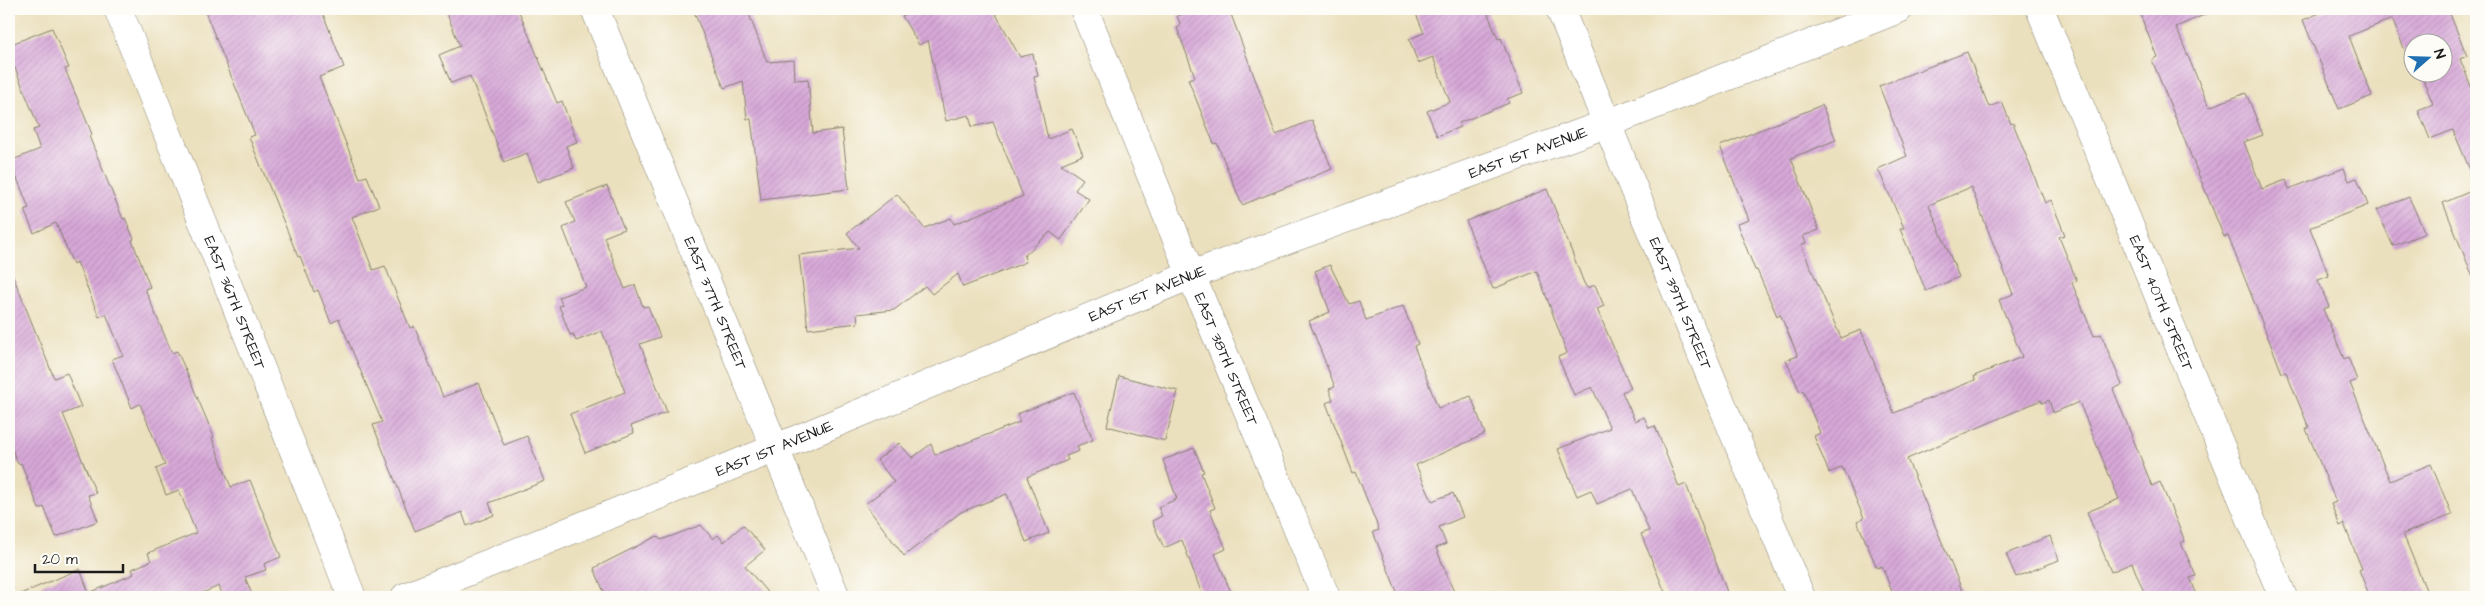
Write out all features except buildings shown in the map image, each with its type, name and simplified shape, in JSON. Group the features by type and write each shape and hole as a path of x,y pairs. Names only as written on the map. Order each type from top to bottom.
{"street":[{"name":"EAST 36TH STREET","path":"118,9 352,597"},
{"name":"EAST 37TH STREET","path":"595,9 836,597"},
{"name":"EAST 38TH STREET","path":"1084,9 1191,276 1326,597"},
{"name":"EAST 39TH STREET","path":"1560,9 1801,597"},
{"name":"EAST 1ST AVENUE","path":"405,597 776,448 1191,276 1606,124 1898,9"},
{"name":"EAST 40TH STREET","path":"2040,9 2283,597"}]}
